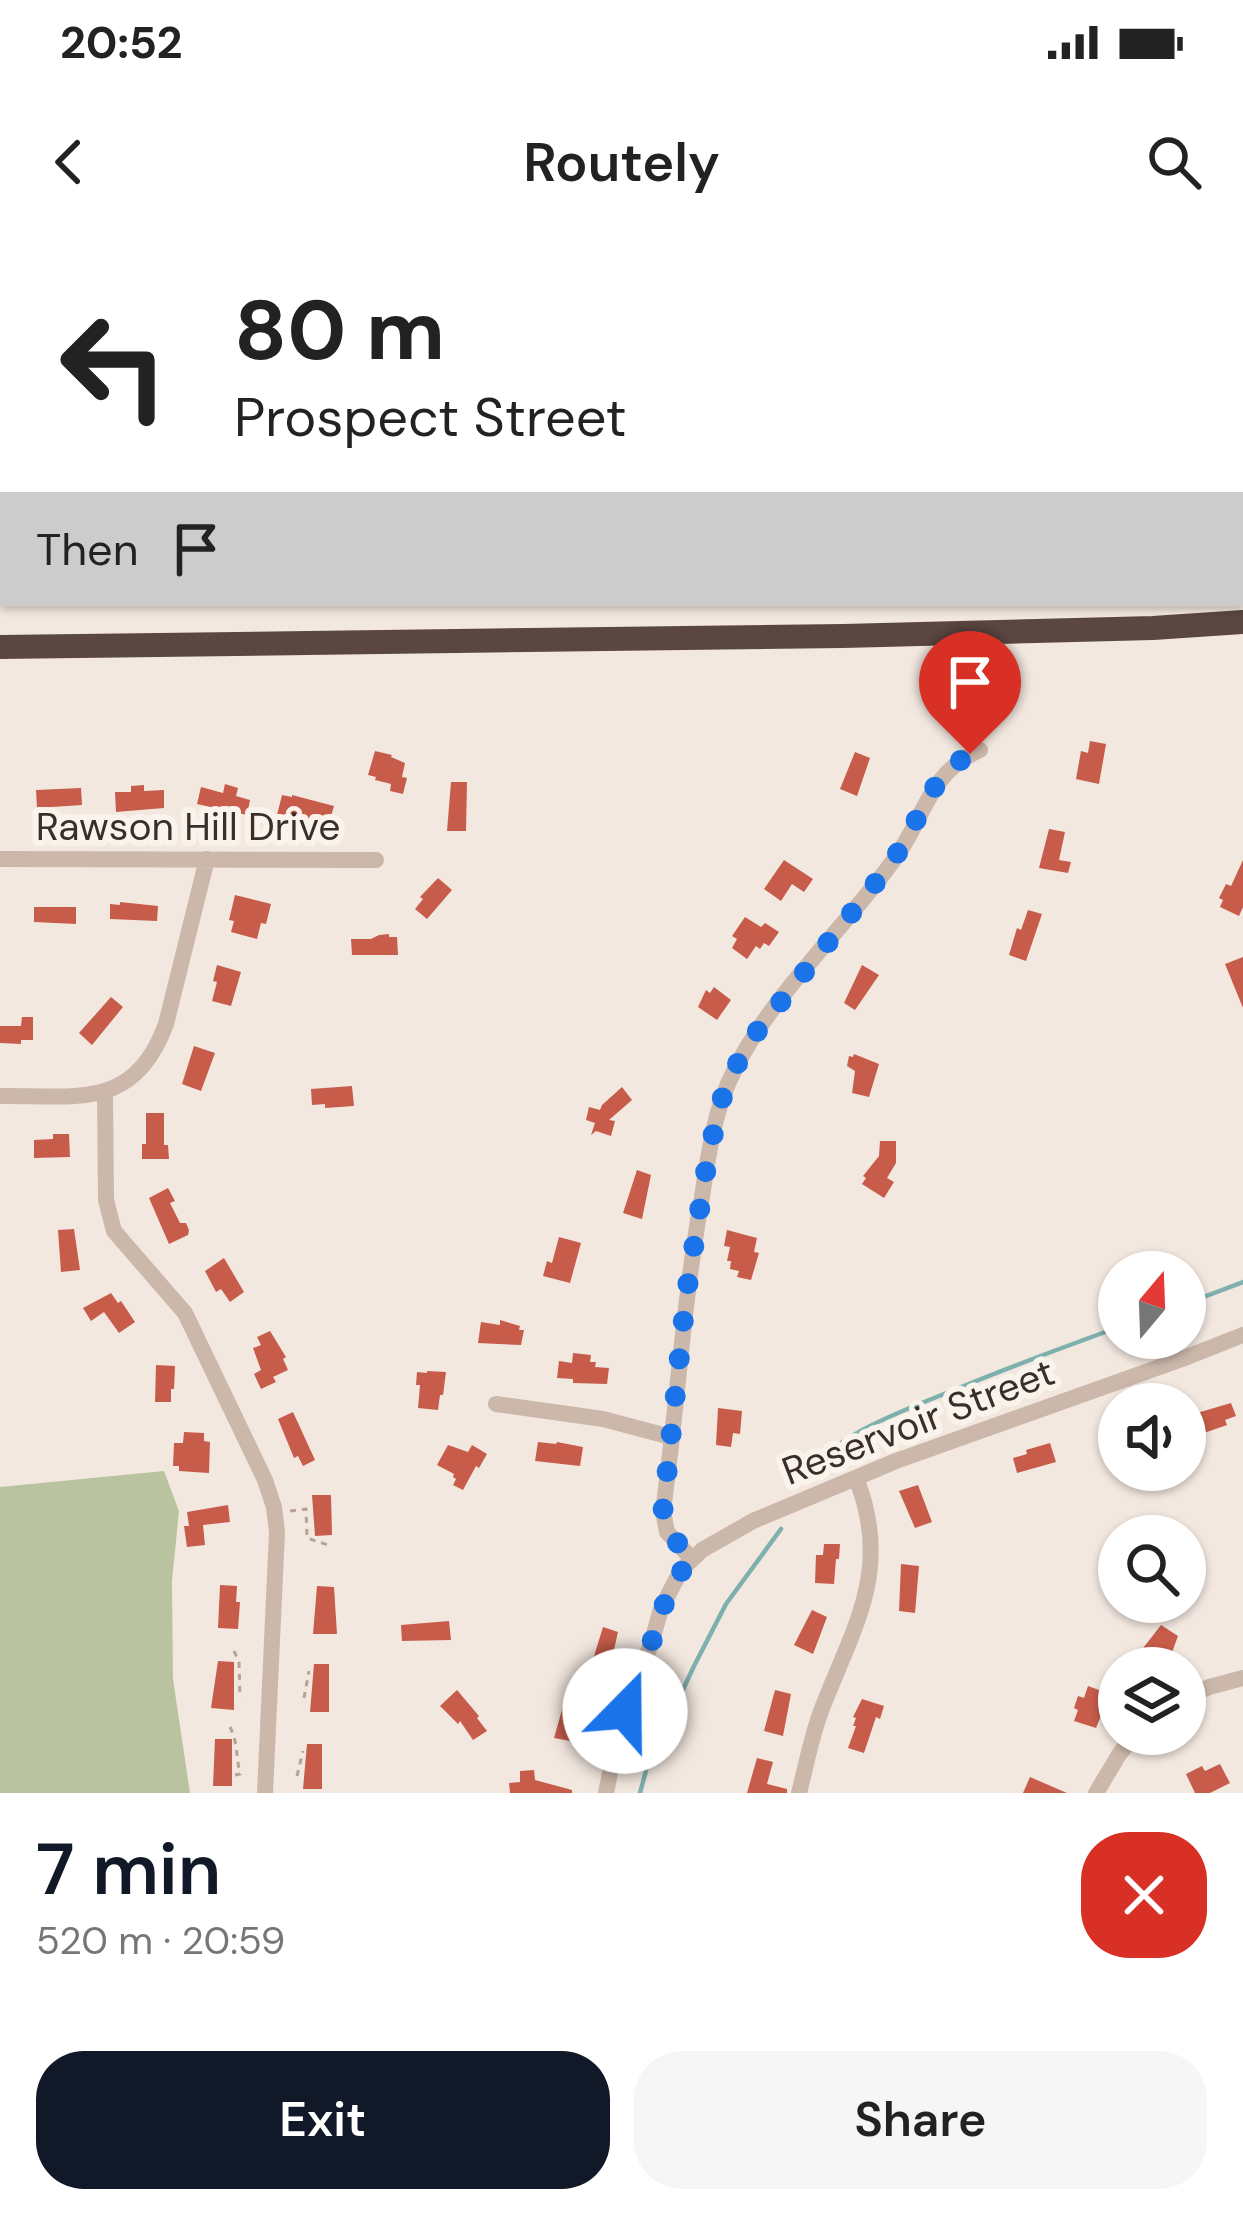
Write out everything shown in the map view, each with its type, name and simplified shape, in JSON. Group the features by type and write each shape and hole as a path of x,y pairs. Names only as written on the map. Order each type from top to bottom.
{"highway":[{"path":"0,647 843,636 1243,622"}],"street":[{"path":"606,1793 619,1728 661,1609 692,1559 663,1520 697,1227 716,1120 728,1083 767,1017 893,861 940,778 958,761 980,750"},
{"name":"Rawson Hill Drive","path":"0,859 376,860"},
{"path":"0,1096 105,1092 143,1067 166,1024 207,859"},
{"path":"105,1092 106,1200 114,1231 185,1313 266,1480 274,1507 278,1532 265,1793"},
{"name":"Reservoir Street","path":"692,1559 741,1527 856,1478 1243,1335"},
{"path":"496,1404 603,1419 671,1437"},
{"path":"799,1793 819,1719 866,1595 869,1518 856,1478"},
{"path":"1206,1688 1243,1678"},
{"path":"1096,1793 1119,1755"}],"path":[{"path":"290,1510 306,1509 307,1538 328,1545"},
{"path":"234,1651 239,1662 239,1698"},
{"path":"304,1697 309,1672"},
{"path":"230,1727 238,1746 240,1774 235,1775"},
{"path":"297,1777 303,1751"}],"green space":[{"path":"164,1471 179,1511 172,1581 173,1679 190,1793 0,1793 0,1487"}],"building":[{"path":"1090,741 1106,744 1099,784 1076,779 1081,751 1088,753"},
{"path":"375,751 405,763 403,794 368,775"},
{"path":"855,752 870,758 857,796 840,789"},
{"path":"451,782 467,782 466,831 447,831"},
{"path":"225,784 238,788 236,796 250,800 247,815 197,804 201,787 223,793"},
{"path":"144,785 144,791 164,790 164,808 116,812 115,792 131,792 131,786"},
{"path":"81,788 82,805 37,808 36,790"},
{"path":"282,795 334,806 329,823 316,819 314,827 277,815"},
{"path":"1049,829 1065,832 1059,860 1071,862 1068,873 1039,868"},
{"path":"784,860 813,879 804,892 792,884 781,901 764,889"},
{"path":"1243,860 1239,916 1220,907 1223,900 1219,898 1226,884 1231,886"},
{"path":"438,878 452,890 427,919 415,909"},
{"path":"235,895 271,904 257,939 231,932"},
{"path":"110,904 158,906 157,921 110,919"},
{"path":"34,907 76,907 76,924 34,922"},
{"path":"1028,910 1042,914 1026,961 1009,955"},
{"path":"745,917 779,932 769,946 756,946 747,959 732,948 737,939 732,936"},
{"path":"397,937 398,955 352,955 351,939"},
{"path":"1243,957 1243,1008 1225,964"},
{"path":"217,965 241,972 231,1006 212,1001"},
{"path":"862,965 879,975 855,1010 844,1003"},
{"path":"714,987 731,1000 717,1020 698,1007 706,990 710,993"},
{"path":"111,997 123,1007 92,1045 79,1033"},
{"path":"22,1017 33,1017 33,1040 0,1043 0,1026 21,1026"},
{"path":"194,1046 215,1053 201,1091 182,1084"},
{"path":"854,1054 879,1064 869,1097 852,1093 855,1071 847,1066"},
{"path":"352,1086 354,1106 312,1105 311,1089"},
{"path":"622,1087 632,1100 609,1120 615,1121 611,1136 596,1131 591,1135 595,1123 586,1120 589,1107 600,1110"},
{"path":"146,1113 164,1113 169,1159 142,1159"},
{"path":"53,1134 69,1134 70,1157 34,1158 34,1140 53,1139"},
{"path":"880,1141 896,1141 896,1163 887,1178 894,1182 884,1198 862,1184 879,1156"},
{"path":"637,1170 651,1175 642,1219 623,1213"},
{"path":"168,1188 180,1223 186,1223 189,1230 169,1244 149,1198"},
{"path":"74,1229 80,1270 61,1272 58,1230"},
{"path":"727,1230 757,1238 754,1252 759,1253 751,1280 737,1277 739,1271 730,1269 730,1247 724,1246"},
{"path":"559,1237 581,1243 570,1283 543,1276"},
{"path":"224,1258 244,1292 230,1302 221,1289 216,1292 205,1271"},
{"path":"111,1293 135,1322 119,1333 104,1312 91,1321 83,1308"},
{"path":"500,1320 524,1330 521,1345 478,1343 481,1322 500,1325"},
{"path":"270,1331 286,1357 288,1370 261,1389 254,1374 261,1370 253,1348 261,1345 257,1337"},
{"path":"573,1353 591,1355 595,1367 609,1368 607,1384 557,1378 559,1361 572,1363"},
{"path":"156,1365 175,1366 171,1402 155,1402"},
{"path":"417,1372 446,1372 438,1410 418,1408"},
{"path":"1231,1403 1236,1416 1225,1420 1227,1425 1206,1432 1206,1410"},
{"path":"718,1408 742,1411 740,1434 733,1433 731,1447 716,1445"},
{"path":"293,1412 315,1460 303,1466 298,1456 294,1458 278,1419"},
{"path":"184,1432 204,1433 204,1441 210,1442 209,1473 179,1471 179,1466 173,1466 174,1443 183,1443"},
{"path":"538,1442 583,1447 580,1466 535,1461"},
{"path":"1050,1443 1056,1462 1017,1473 1013,1458"},
{"path":"448,1445 468,1452 472,1445 487,1454 463,1490 453,1485 454,1474 437,1465"},
{"path":"918,1485 932,1522 915,1528 899,1491"},
{"path":"312,1495 331,1495 332,1535 315,1536"},
{"path":"228,1505 230,1522 203,1525 205,1545 187,1547 187,1512"},
{"path":"824,1544 840,1544 834,1584 815,1583 816,1555 823,1555"},
{"path":"901,1564 919,1566 915,1613 899,1611"},
{"path":"220,1585 237,1586 238,1629 218,1628"},
{"path":"317,1586 334,1587 337,1634 313,1634"},
{"path":"812,1610 827,1617 813,1654 794,1645"},
{"path":"449,1621 451,1640 402,1641 401,1625"},
{"path":"1161,1625 1178,1636 1174,1647 1144,1647"},
{"path":"603,1627 618,1632 609,1672 591,1666"},
{"path":"218,1661 234,1662 234,1710 211,1708"},
{"path":"314,1664 329,1664 329,1712 310,1712"},
{"path":"1088,1686 1098,1690 1096,1728 1074,1721 1078,1696 1084,1698"},
{"path":"457,1690 487,1731 473,1740 460,1721 458,1724 440,1706"},
{"path":"775,1690 791,1694 783,1736 764,1731"},
{"path":"565,1699 581,1702 576,1742 554,1738"},
{"path":"862,1699 884,1706 864,1753 848,1748 856,1726 853,1717"},
{"path":"215,1739 232,1739 232,1786 213,1786"},
{"path":"307,1744 322,1744 322,1789 303,1789"},
{"path":"757,1758 773,1762 767,1784 787,1789 787,1793 747,1793"},
{"path":"1220,1764 1230,1783 1210,1793 1195,1793 1186,1774"},
{"path":"534,1770 535,1780 572,1793 510,1793 509,1783 520,1782 520,1771"},
{"path":"1030,1777 1067,1793 1023,1793"}],"waterway":[{"path":"1206,1296 1243,1282"},
{"path":"796,1481 833,1449 889,1417 1098,1335"},
{"path":"640,1793 647,1767 726,1604 781,1529"}],"route":[{"path":"625,1711 666,1596 692,1559 668,1532 663,1510 686,1296 721,1101 736,1066 767,1017 893,861 940,778 970,754"}]}
